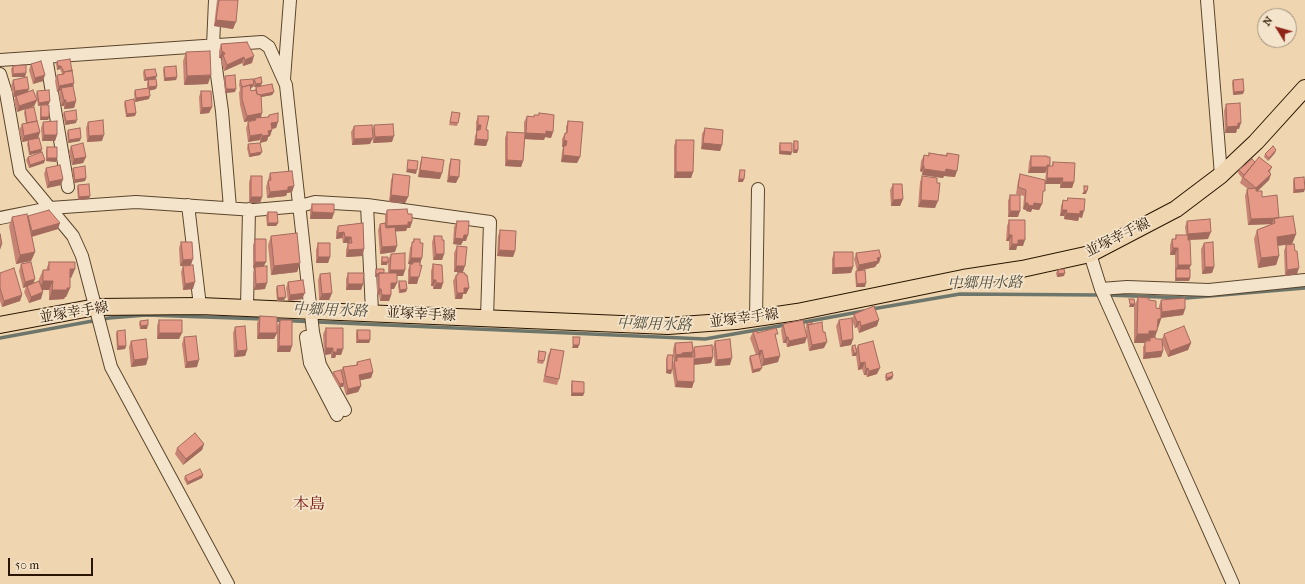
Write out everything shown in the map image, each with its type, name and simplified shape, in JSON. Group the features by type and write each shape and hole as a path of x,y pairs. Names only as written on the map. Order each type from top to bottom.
{"main road":[{"name":"並塚幸手線","path":"1,323 96,307 200,306 372,312 668,326 756,318 797,312 964,278 1022,269 1090,254 1176,209 1221,175 1256,142 1305,88"}],"street":[{"path":"215,0 212,46 222,111 230,208"},
{"path":"284,80 290,0"},
{"path":"1206,0 1221,175"},
{"path":"0,60 262,42 269,47 286,85 312,310 313,332 320,365 341,412"},
{"path":"46,57 68,187"},
{"path":"0,74 6,93 20,172 73,236 82,256 111,367 228,584"},
{"path":"756,318 758,189"},
{"path":"0,218 50,208 136,202 249,209 300,206 315,202 367,205 490,222 487,318"},
{"path":"188,205 200,306"},
{"path":"367,205 372,312"},
{"path":"247,308 249,209"},
{"path":"1090,254 1101,289 1233,584"},
{"path":"1101,289 1127,287 1209,290 1305,280"}],"building":[{"path":"219,0 238,0 236,22 216,20"},
{"path":"247,42 254,56 245,60 244,57 227,65 223,55 225,54 222,52 221,44"},
{"path":"210,51 211,75 187,76 186,52"},
{"path":"70,59 72,71 64,72 61,66 58,66 57,61"},
{"path":"41,61 45,75 35,78 31,64"},
{"path":"26,65 26,73 13,74 13,66"},
{"path":"176,66 177,77 165,78 164,67"},
{"path":"155,69 157,76 146,78 144,70"},
{"path":"72,70 74,83 59,86 57,75 64,74 64,72"},
{"path":"235,75 236,89 226,89 225,76"},
{"path":"27,77 29,89 15,91 13,80"},
{"path":"261,77 262,83 256,84 254,79"},
{"path":"156,79 157,86 149,87 148,80"},
{"path":"253,79 254,84 242,87 240,80"},
{"path":"1243,79 1244,91 1234,92 1233,80"},
{"path":"272,84 274,92 260,95 257,94 256,87"},
{"path":"250,85 251,91 256,90 257,94 261,95 262,113 247,116 242,99 242,87"},
{"path":"73,86 76,101 66,103 61,88"},
{"path":"149,88 150,96 136,98 135,90"},
{"path":"33,90 37,100 19,106 16,96"},
{"path":"49,90 50,101 39,103 37,91"},
{"path":"201,91 211,91 212,107 202,108"},
{"path":"134,99 136,113 127,114 125,101"},
{"path":"1240,103 1241,123 1238,123 1238,126 1227,127 1226,104"},
{"path":"41,105 49,105 49,117 41,117"},
{"path":"34,107 37,121 27,123 25,109"},
{"path":"76,110 77,120 66,121 64,112"},
{"path":"452,112 460,113 458,123 450,122"},
{"path":"278,113 278,122 271,123 272,130 268,131 269,135 262,136 262,134 250,136 248,122 256,120 255,118 269,117 269,115"},
{"path":"539,113 554,115 553,132 546,131 546,134 526,133 527,116 534,117 534,115 539,115"},
{"path":"478,116 489,116 486,130 488,130 488,140 476,139 477,130 480,130 481,125 478,125"},
{"path":"103,120 104,135 89,136 88,122"},
{"path":"37,121 40,132 24,136 22,124"},
{"path":"57,121 57,135 44,135 43,122"},
{"path":"568,121 583,122 580,157 563,155 564,145 566,146 567,141 564,140 565,133 567,133"},
{"path":"393,124 394,136 375,137 374,125"},
{"path":"372,125 373,138 354,139 354,126"},
{"path":"80,128 81,138 69,140 68,130"},
{"path":"705,128 723,130 722,145 703,143"},
{"path":"507,132 525,133 523,161 507,160"},
{"path":"39,138 42,149 30,152 28,140"},
{"path":"676,140 694,140 693,172 676,172"},
{"path":"794,141 798,141 798,150 794,150"},
{"path":"83,143 86,157 74,159 71,146"},
{"path":"260,143 262,152 250,154 248,144"},
{"path":"780,143 792,143 792,152 780,151"},
{"path":"1273,146 1276,150 1269,158 1265,154"},
{"path":"47,147 57,147 57,158 47,158"},
{"path":"42,152 45,160 30,165 28,157"},
{"path":"929,153 947,156 947,153 959,155 957,171 946,169 945,172 924,169 924,155 929,156"},
{"path":"1031,156 1050,157 1050,165 1047,165 1047,167 1031,167"},
{"path":"422,157 444,160 442,173 420,170"},
{"path":"1259,157 1272,167 1268,171 1271,174 1256,188 1243,177"},
{"path":"451,159 460,160 459,177 449,176"},
{"path":"1252,159 1255,162 1244,175 1239,170"},
{"path":"408,160 418,161 417,170 407,169"},
{"path":"1053,162 1075,163 1074,182 1062,182 1063,178 1047,178 1048,166 1053,166"},
{"path":"60,165 63,179 49,182 46,168"},
{"path":"85,166 86,178 75,180 73,168"},
{"path":"740,170 745,170 744,179 739,179"},
{"path":"292,171 294,186 288,187 288,190 270,192 268,181 271,180 270,173"},
{"path":"393,174 410,176 408,197 391,195"},
{"path":"1020,174 1045,180 1045,191 1043,191 1042,204 1034,203 1033,206 1025,203 1026,190 1018,187"},
{"path":"251,176 262,176 262,197 251,197"},
{"path":"922,176 937,178 937,183 940,183 938,201 921,200"},
{"path":"1304,177 1305,189 1295,190 1294,178"},
{"path":"89,184 90,196 79,197 78,185"},
{"path":"893,184 902,184 903,199 893,200"},
{"path":"1084,186 1088,186 1087,191 1084,191"},
{"path":"1256,188 1256,191 1262,191 1262,197 1277,195 1279,218 1251,219 1247,189"},
{"path":"1010,195 1020,195 1020,211 1010,211"},
{"path":"1068,198 1085,199 1084,211 1080,211 1080,214 1066,213 1067,210 1062,210 1063,200 1067,201"},
{"path":"312,204 334,204 334,213 312,212"},
{"path":"407,209 408,214 412,214 412,222 408,222 408,225 387,226 387,210"},
{"path":"49,210 60,223 32,231 28,216"},
{"path":"268,212 277,212 278,223 268,223"},
{"path":"27,214 35,252 20,255 12,217"},
{"path":"1293,216 1296,234 1277,237 1279,256 1261,258 1257,230 1275,223 1274,218"},
{"path":"1210,219 1211,232 1188,234 1187,221"},
{"path":"1009,220 1025,220 1025,240 1018,240 1018,244 1012,244 1012,235 1009,235"},
{"path":"457,221 469,221 468,235 464,235 463,239 455,238"},
{"path":"363,223 364,249 348,250 348,243 352,243 351,237 345,237 344,232 338,233 338,226"},
{"path":"385,223 386,228 395,227 397,246 382,247 380,224"},
{"path":"500,230 516,231 515,251 499,250"},
{"path":"297,233 300,263 274,266 271,236"},
{"path":"0,234 2,244 0,245"},
{"path":"1176,235 1188,235 1188,240 1190,240 1191,265 1178,265 1178,248 1173,248 1172,239 1176,239"},
{"path":"434,236 442,236 442,240 444,240 444,254 436,254"},
{"path":"255,239 266,239 266,262 255,262"},
{"path":"414,239 420,239 420,243 423,243 422,258 411,258 412,242 414,242"},
{"path":"181,242 192,242 193,259 183,260"},
{"path":"1213,242 1214,267 1205,267 1204,243"},
{"path":"318,243 330,243 330,257 318,257"},
{"path":"1294,244 1295,251 1297,251 1299,268 1287,270 1286,245"},
{"path":"457,246 467,247 465,266 456,266"},
{"path":"879,250 881,257 877,258 878,261 859,265 856,253"},
{"path":"834,252 853,252 853,267 834,268"},
{"path":"405,253 405,270 390,270 391,254"},
{"path":"382,257 388,257 388,262 382,262"},
{"path":"31,262 35,279 25,282 21,264"},
{"path":"49,262 75,262 75,269 70,269 70,288 67,288 67,290 52,290 53,281 43,281 43,270 49,270"},
{"path":"413,262 420,262 420,266 422,265 419,277 410,277 410,264 413,264"},
{"path":"433,264 442,265 443,283 436,283 436,280 433,280"},
{"path":"193,265 195,282 185,284 183,266"},
{"path":"267,266 267,283 256,284 255,267"},
{"path":"14,268 22,295 4,301 0,288 0,273"},
{"path":"376,269 384,269 384,273 376,274"},
{"path":"1064,269 1065,273 1058,274 1058,270"},
{"path":"1176,269 1190,269 1190,278 1176,278"},
{"path":"865,270 866,283 857,284 856,271"},
{"path":"458,272 465,273 465,275 467,275 469,288 464,288 464,293 457,293 456,275 458,275"},
{"path":"330,273 332,293 322,294 320,274"},
{"path":"348,273 364,273 363,284 348,284"},
{"path":"379,273 397,273 397,283 391,283 391,295 382,295 381,289 379,289"},
{"path":"303,280 305,293 290,295 288,282"},
{"path":"39,281 43,292 31,297 27,286"},
{"path":"399,281 406,281 407,289 400,290"},
{"path":"284,285 286,297 278,298 277,286"},
{"path":"1138,297 1149,298 1149,300 1156,301 1156,308 1161,309 1161,319 1158,319 1157,331 1149,331 1149,334 1137,334"},
{"path":"1185,298 1185,309 1162,312 1161,300"},
{"path":"1129,299 1134,299 1135,304 1130,304"},
{"path":"874,306 879,320 861,326 860,321 857,322 854,314"},
{"path":"260,316 277,317 277,333 259,333"},
{"path":"852,318 853,339 842,341 839,320"},
{"path":"148,320 148,325 141,326 140,321"},
{"path":"159,320 182,320 182,333 159,333"},
{"path":"280,320 292,320 292,346 279,346"},
{"path":"803,320 807,337 789,341 788,337 786,337 783,324"},
{"path":"822,322 823,332 825,332 827,342 812,345 808,325"},
{"path":"245,326 247,350 237,351 235,327"},
{"path":"1184,326 1191,343 1170,351 1164,334"},
{"path":"326,328 343,328 343,349 337,349 337,352 333,352 333,348 326,348"},
{"path":"776,328 778,334 775,334 780,356 764,359 762,350 759,351 753,332 757,331 757,333"},
{"path":"125,330 126,346 118,346 117,331"},
{"path":"357,330 370,330 370,340 358,340"},
{"path":"196,336 199,360 187,362 184,337"},
{"path":"573,337 580,337 579,345 573,345"},
{"path":"1155,337 1156,339 1162,339 1163,351 1145,353 1145,341 1150,341 1150,338"},
{"path":"146,339 148,358 134,360 131,341"},
{"path":"730,339 732,358 717,360 715,341"},
{"path":"873,341 880,368 869,371 868,368 866,369 865,362 860,363 858,345"},
{"path":"692,342 693,352 676,355 675,343"},
{"path":"712,345 713,357 694,359 694,382 677,381 674,361 677,361 677,357 695,357 694,347"},
{"path":"855,345 857,353 854,353 852,346"},
{"path":"551,349 564,351 559,379 545,376"},
{"path":"539,351 546,352 544,361 538,360"},
{"path":"759,354 762,368 753,370 750,356"},
{"path":"668,355 673,355 672,370 667,370"},
{"path":"370,359 373,372 359,375 361,386 348,389 343,367 358,365 357,362"},
{"path":"341,370 344,383 340,384 333,372"},
{"path":"892,372 893,376 887,378 886,374"},
{"path":"572,381 584,382 584,393 572,393"},
{"path":"195,433 204,444 186,459 177,448"},
{"path":"200,469 203,475 188,482 185,476"}],"waterway":[{"name":"中郷用水路","path":"1107,295 1186,298 1305,288"},
{"name":"中郷用水路","path":"872,309 960,294 1100,295"},
{"name":"中郷用水路","path":"799,323 864,311"},
{"name":"中郷用水路","path":"0,338 109,318 146,315 263,319"},
{"name":"中郷用水路","path":"273,320 705,339 785,325"}],"district":[{"name":"本島","path":"309,505"}]}
